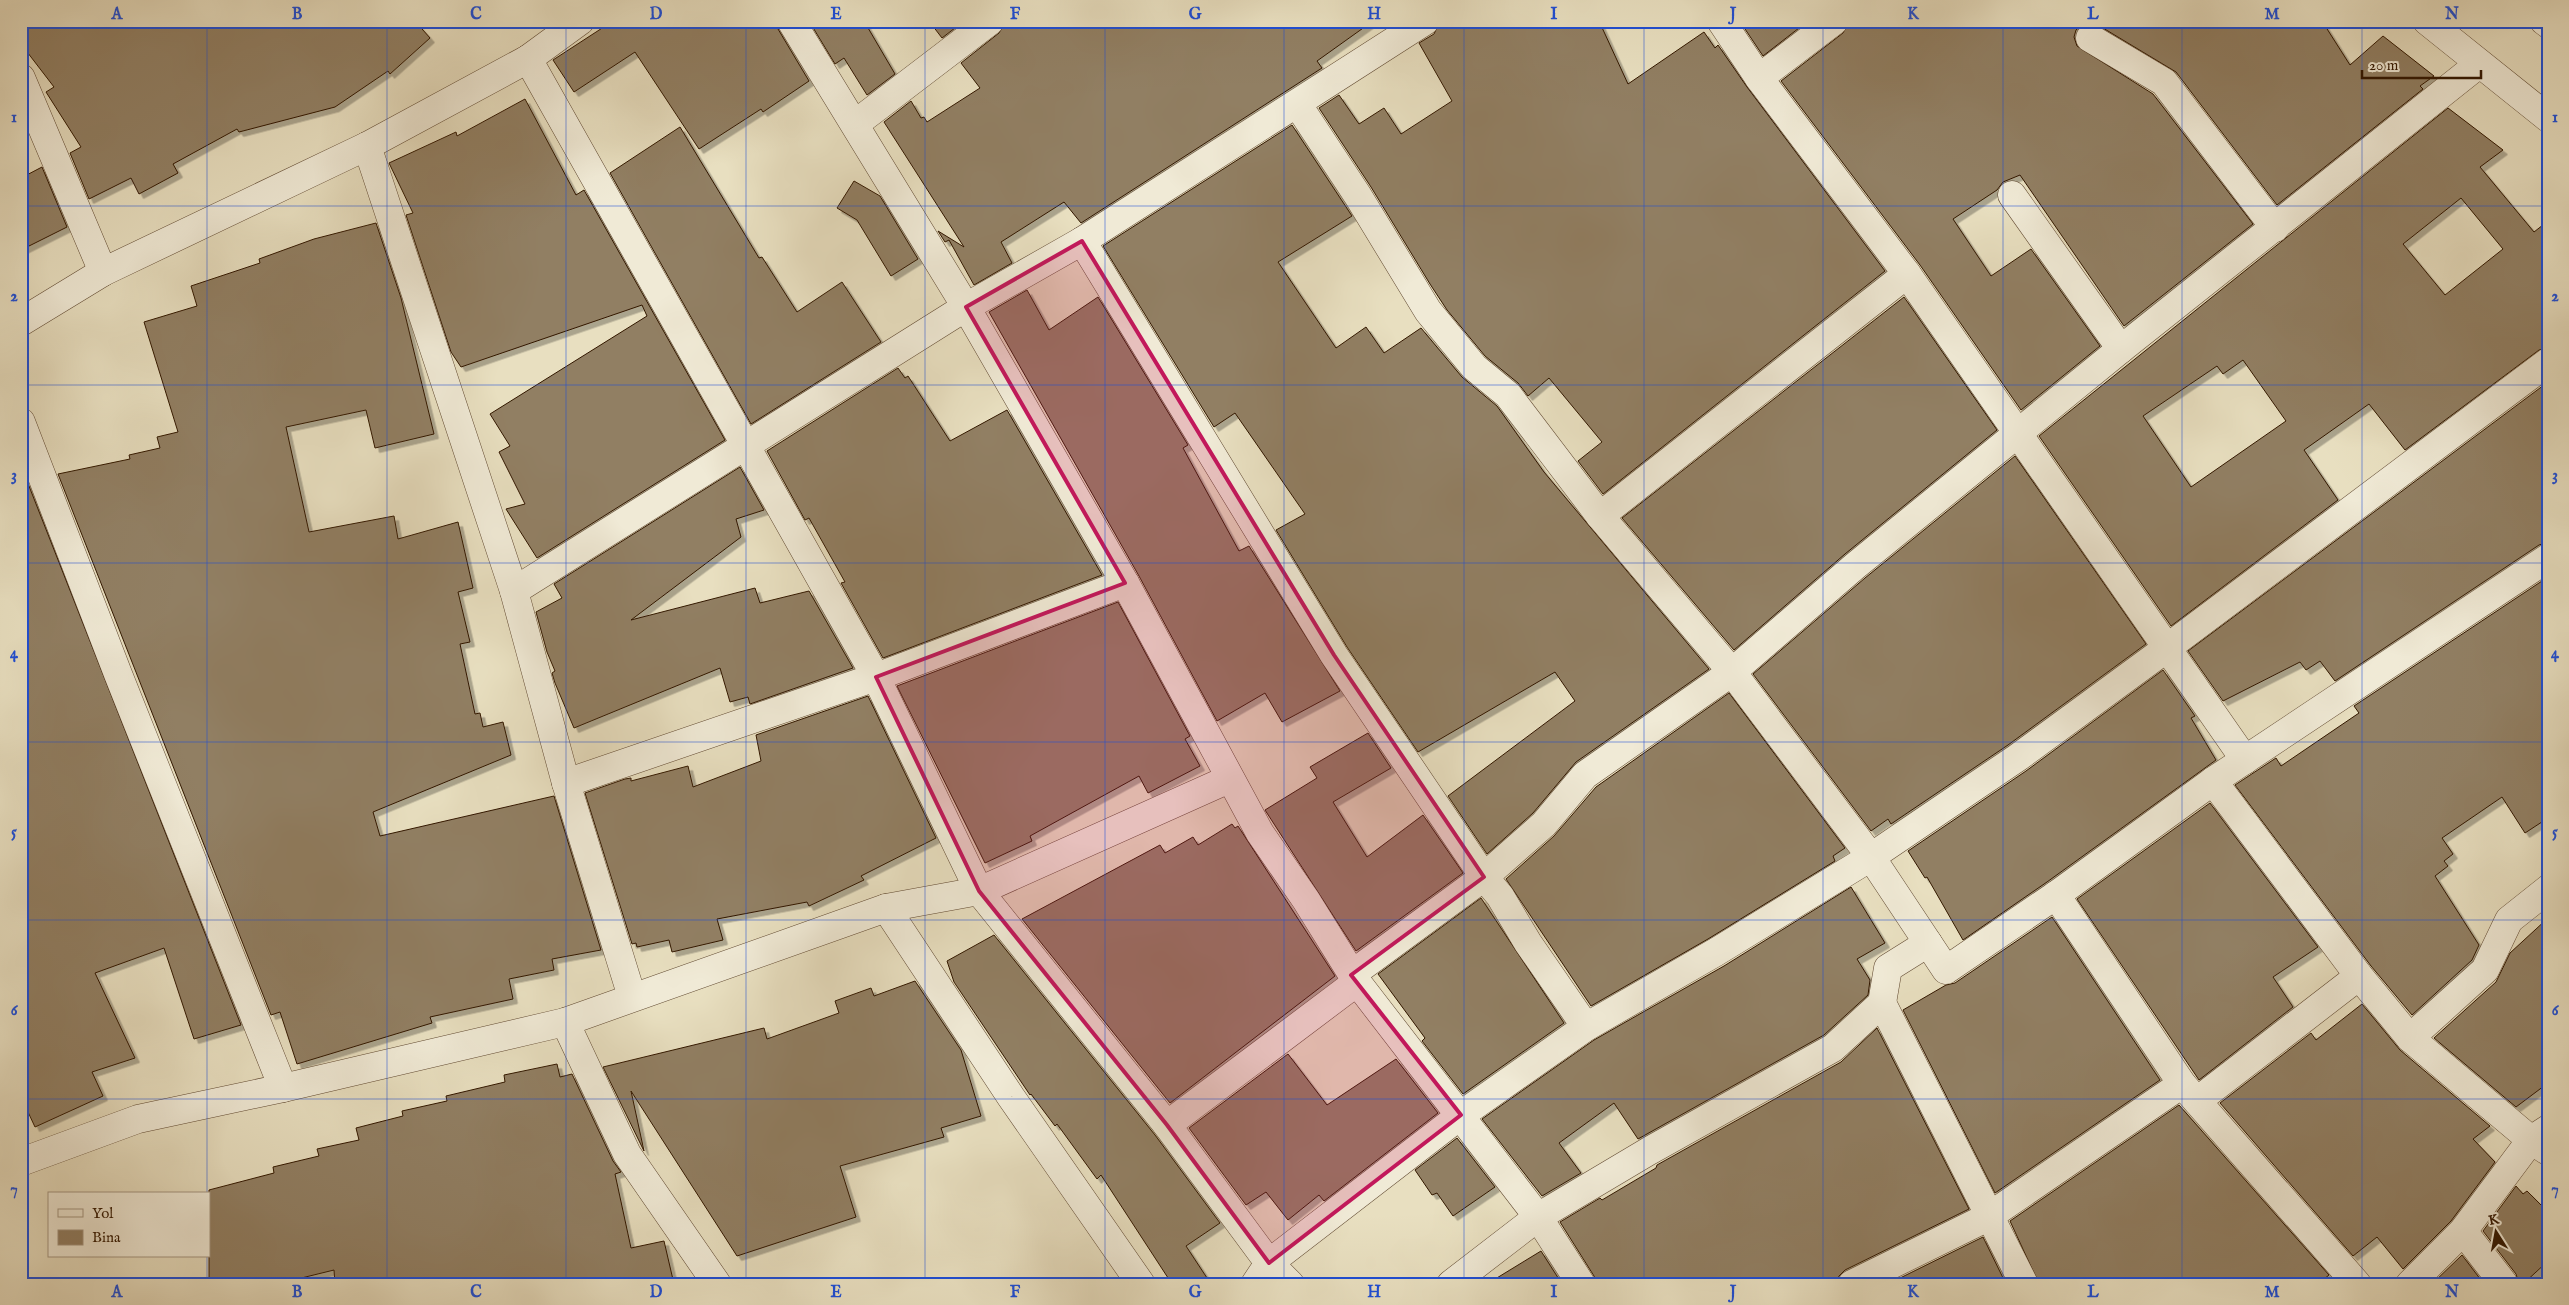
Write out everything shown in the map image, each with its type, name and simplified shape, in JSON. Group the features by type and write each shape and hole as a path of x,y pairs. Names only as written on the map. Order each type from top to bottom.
{"street":[{"path":"21,322 103,272 367,146 528,59 580,21"},
{"path":"791,21 856,124 966,307 1125,583 1229,779 1260,833 1354,978 1538,1217 1581,1284"},
{"path":"856,124 990,21"},
{"path":"514,591 966,307 1082,241 1298,105 1425,21"},
{"path":"1721,21 1759,78 1907,274 2245,760"},
{"path":"1759,78 1834,21"},
{"path":"2427,21 2548,118"},
{"path":"2544,21 2548,24"},
{"path":"2090,38 2164,82 2274,228"},
{"path":"528,59 876,677 979,891 1167,1125 1262,1273 1290,1284"},
{"path":"1167,1125 1484,877 1544,824 1585,775 1732,672 1855,566 2121,349 2479,64"},
{"path":"21,78 103,272"},
{"path":"1298,105 1358,196 1428,311 1474,367 1508,395 1600,516 1732,672 1872,857 1946,970 2056,895 2213,781 2548,558"},
{"path":"367,146 514,591 566,782 632,996"},
{"path":"2012,195 2121,349"},
{"path":"1082,241 1334,656 1484,877 1500,896 1528,943 1586,1027"},
{"path":"1600,516 1907,274"},
{"path":"1262,1273 1461,1115 1586,1027 1716,952 1872,857 2016,758 2167,648 2548,362"},
{"path":"21,422 118,674 284,1088"},
{"path":"566,782 876,677 1125,583"},
{"path":"21,1162 138,1119 284,1088 565,1022 632,996 886,908 979,891 1229,779"},
{"path":"2213,781 2359,976 2410,1038 2542,1140 2463,1231 2410,1284"},
{"path":"2410,1038 2485,970 2509,920 2548,889"},
{"path":"2056,895 2189,1092 2356,1284"},
{"path":"886,908 1011,1097 1141,1284"},
{"path":"1928,943 1888,968 1882,1003 1988,1217 2024,1284"},
{"path":"1852,1284 1988,1217 2189,1092 2359,976"},
{"path":"1451,1284 1538,1217 1649,1151 1832,1048 1882,1003"},
{"path":"565,1022 627,1154 717,1284"},
{"path":"2463,1231 2504,1284"}],"highlighted area":[{"path":"1082,241 1334,655 1484,877 1351,975 1461,1115 1269,1263 1167,1125 979,891 876,677 1125,583 966,307"}],"building":[{"path":"21,21 415,21 430,38 390,74 388,71 335,107 239,132 237,129 173,164 178,173 139,194 131,178 89,199 70,153 81,147 46,92 54,87 21,44"},
{"path":"613,21 775,21 809,81 763,112 761,109 699,149 635,52 574,92 553,60"},
{"path":"809,21 864,21 895,74 867,95 844,58 835,64"},
{"path":"929,21 964,21 942,38"},
{"path":"1005,21 1373,21 1317,61 1322,68 1081,223 1064,202 1001,242 1012,263 974,285 949,240 945,242 938,231 964,247 884,122 911,101 921,118 924,117 927,122 980,88 961,63 999,33"},
{"path":"1440,21 1599,21 1628,84 1704,32 1715,48 1718,45 1747,87 1885,271 1603,494 1578,461 1602,442 1549,378 1528,396 1518,383 1485,356 1447,310 1371,187 1319,108 1339,95 1359,124 1384,108 1401,134 1452,101 1419,43 1434,34"},
{"path":"1749,21 1808,21 1763,56 1743,26"},
{"path":"1849,21 2322,21 2350,65 2383,36 2434,76 2420,86 2423,89 2277,205 2176,72 2098,25 2090,22 2082,25 2076,30 2074,37 2077,46 2153,94 2253,224 2124,326 2020,175 2003,182 1997,190 1953,219 1991,276 2031,249 2100,346 2021,410 1920,265 1781,81 1843,33"},
{"path":"525,99 576,195 584,190 725,440 537,558 506,509 525,504 499,452 510,446 490,414 647,316 642,305 461,367 451,352 406,215 413,213 389,163 456,132 457,136"},
{"path":"2448,108 2503,150 2480,167 2534,232 2548,221 2548,347 2539,350 2405,450 2369,404 2304,450 2338,500 2171,626 2039,436","holes":["2461,198 2503,249 2445,295 2403,244","2243,360 2286,421 2191,487 2143,416 2217,366 2223,374"]},
{"path":"1292,125 1352,216 1278,262 1336,348 1366,327 1384,353 1421,328 1462,377 1497,406 1544,472 1709,669 1576,762 1533,813 1487,854 1448,796 1575,701 1555,672 1418,752 1347,647 1276,530 1305,514 1235,413 1214,427 1103,246"},
{"path":"680,127 759,258 762,257 797,312 842,282 881,342 751,424 610,173"},
{"path":"42,167 67,227 21,250 21,178"},
{"path":"854,181 880,196 918,259 891,276 857,220 837,208"},
{"path":"376,223 401,298 434,434 375,448 366,410 286,427 309,532 394,516 398,539 458,522 473,588 458,592 470,642 460,644 475,714 480,713 483,727 503,722 511,755 373,812 380,836 554,796 601,950 552,959 554,970 509,979 513,999 430,1017 432,1023 297,1064 280,1012 271,1015 58,474 130,459 129,455 160,448 157,437 178,432 144,322 197,306 191,286 260,263 259,259 314,239"},
{"path":"1027,290 1049,330 1098,297 1188,445 1183,448 1239,551 1249,546 1340,691 1282,722 1265,693 1217,721 1139,576 989,312"},
{"path":"1904,297 1997,430 1845,554 1734,650 1622,518"},
{"path":"898,368 905,378 908,376 950,441 1007,410 1102,575 883,658 841,583 845,582 809,518 805,520 767,451"},
{"path":"2548,382 2548,542 2539,545 2335,681 2320,661 2306,670 2300,662 2223,701 2188,651"},
{"path":"2015,456 2146,644 2008,745 1891,824 1888,819 1871,831 1753,674 1865,578"},
{"path":"740,467 764,510 736,519 741,537 631,620 755,588 760,603 809,591 853,668 750,704 748,697 730,702 720,668 574,728 555,683 552,673 555,671 547,652 536,612 562,598 554,584"},
{"path":"27,481 241,1025 194,1039 164,948 95,973 135,1058 92,1072 103,1096 35,1127 21,1097 21,482"},
{"path":"2548,577 2548,818 2525,833 2502,797 2442,838 2453,854 2444,861 2448,866 2435,876 2479,945 2472,960 2412,1015 2371,966 2235,785 2276,758 2281,766 2359,713 2354,706"},
{"path":"1118,602 1190,736 1185,739 1200,766 1148,793 1139,776 1030,836 1032,841 985,863 897,686"},
{"path":"2163,670 2195,716 2191,718 2216,760 1963,940 1927,877 1925,878 1908,851 2026,771"},
{"path":"1729,693 1845,848 1833,856 1835,861 1708,939 1591,1006 1506,879 1554,836 1596,787"},
{"path":"868,696 936,838 861,876 864,880 809,906 807,902 717,919 723,940 672,952 669,940 637,947 636,943 632,944 585,793 625,779 631,778 631,781 688,766 693,787 761,761 756,735"},
{"path":"1368,733 1391,768 1333,802 1367,857 1423,815 1463,873 1356,951 1265,810 1317,778 1310,767"},
{"path":"2210,803 2318,947 2273,977 2293,1007 2199,1080 2077,899"},
{"path":"1232,824 1235,828 1238,826 1335,976 1170,1103 1022,919 1160,845 1165,853 1193,837 1198,845"},
{"path":"1851,887 1885,943 1857,959 1870,980 1868,995 1824,1035 1638,1139 1614,1103 1559,1143 1581,1173 1542,1196 1482,1119 1594,1040 1724,966"},
{"path":"1481,898 1564,1023 1463,1094 1422,1041 1425,1038 1378,974"},
{"path":"2052,917 2160,1080 1995,1193 1903,1010 1946,985 1955,983"},
{"path":"2548,918 2548,1083 2516,1107 2434,1038 2496,982 2510,953"},
{"path":"994,935 1155,1135 1220,1223 1186,1246 1211,1284 1172,1284 1101,1175 1097,1179 1057,1124 1055,1126 1030,1095 954,982 947,961"},
{"path":"915,981 961,1050 981,1116 941,1128 944,1137 840,1166 856,1217 737,1256 631,1091 644,1151 603,1067 764,1028 767,1039 839,1013 835,1001 871,988 874,996"},
{"path":"2362,1004 2400,1050 2490,1126 2473,1139 2495,1162 2451,1221 2403,1269 2377,1237 2353,1256 2220,1103 2311,1033 2316,1040"},
{"path":"1877,1028 1969,1209 1845,1270 1839,1276 1836,1284 1597,1284 1594,1276 1560,1222 1600,1198 1602,1200 1656,1168 1657,1165 1841,1062"},
{"path":"1288,1054 1327,1105 1396,1059 1438,1113 1324,1201 1319,1195 1288,1220 1266,1192 1246,1205 1189,1128"},
{"path":"557,1064 560,1077 572,1074 613,1161 621,1172 615,1174 631,1248 664,1241 674,1284 335,1284 334,1270 277,1284 209,1284 209,1190 274,1173 273,1167 319,1156 317,1149 359,1140 356,1128 403,1116 402,1111 447,1101 446,1096 505,1082 504,1075"},
{"path":"2179,1105 2329,1275 2318,1284 2039,1284 2010,1221"},
{"path":"1457,1138 1495,1187 1453,1216 1437,1193 1432,1195 1415,1170"},
{"path":"2516,1186 2523,1194 2527,1191 2548,1212 2548,1261 2523,1284 2519,1284 2516,1274 2483,1231"},
{"path":"1983,1237 2006,1284 1888,1284"},
{"path":"1541,1251 1562,1284 1487,1284"},
{"path":"2462,1255 2484,1284 2432,1284"}]}
